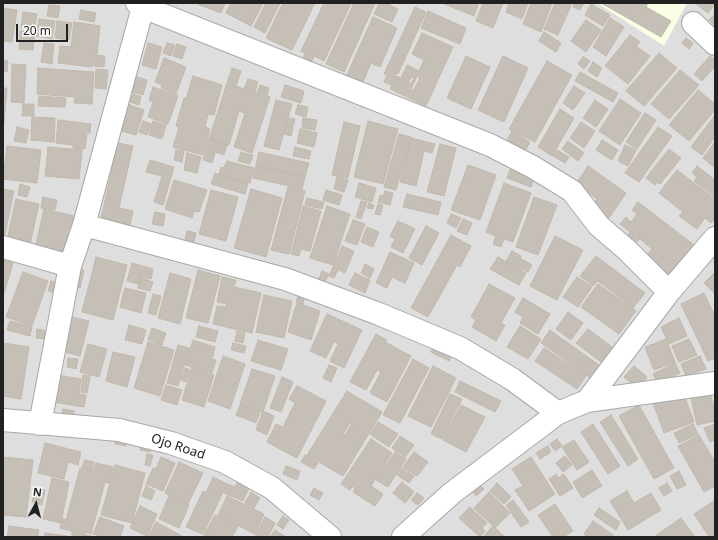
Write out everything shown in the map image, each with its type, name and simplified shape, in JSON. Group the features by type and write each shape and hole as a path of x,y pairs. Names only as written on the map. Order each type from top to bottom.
{"street":[{"path":"40,424 70,266 84,225 141,4 490,145 533,167 572,191 599,226 627,250 669,292"},
{"path":"693,23 715,44"},
{"path":"84,225 285,279 379,314 460,348 512,378 558,413"},
{"path":"587,401 669,292 715,238"},
{"path":"3,247 70,266"},
{"path":"403,537 452,493 558,413 587,401 715,383"},
{"name":"Ojo Road","path":"3,420 119,430 171,443 225,462 272,488 330,537"}],"shaded area":[{"path":"3,3 715,3 715,537 3,537"},
{"path":"597,3 687,3 664,46"}],"building":[{"path":"225,3 221,13 197,4"},
{"path":"231,3 263,3 251,26 226,13"},
{"path":"266,3 280,3 265,33 254,27"},
{"path":"283,3 315,3 292,50 266,38"},
{"path":"324,3 351,3 324,61 314,56 311,63 303,59 305,53 301,51"},
{"path":"354,3 375,3 344,72 326,64"},
{"path":"379,3 386,3 398,9 392,22 374,14"},
{"path":"442,3 473,3 478,5 474,16"},
{"path":"483,3 503,3 493,28 476,21"},
{"path":"509,3 528,3 522,19 506,12"},
{"path":"531,3 552,3 541,32 523,24"},
{"path":"555,3 572,3 558,35 544,29"},
{"path":"575,3 584,3 580,10 573,7"},
{"path":"601,3 648,3 646,7 671,21 661,37"},
{"path":"591,4 610,15 603,26 585,15"},
{"path":"696,4 715,4 708,13"},
{"path":"49,5 60,6 58,18 47,16"},
{"path":"415,7 426,12 398,74 396,73 391,85 384,82 387,75 384,74"},
{"path":"3,8 17,10 12,42 3,41"},
{"path":"81,10 96,13 94,22 79,19"},
{"path":"428,11 466,28 460,44 421,28"},
{"path":"23,12 37,14 34,30 21,28"},
{"path":"715,14 715,26 709,20"},
{"path":"373,17 397,28 380,67 371,63 363,82 347,75"},
{"path":"610,18 624,27 606,56 593,47"},
{"path":"39,19 55,21 52,39 36,36"},
{"path":"586,20 601,30 586,52 571,41"},
{"path":"57,21 72,23 69,40 55,38"},
{"path":"74,22 100,26 97,54 94,54 92,67 58,63 60,46 71,47"},
{"path":"20,31 35,32 33,50 19,49"},
{"path":"544,32 561,43 556,52 539,41"},
{"path":"422,33 453,47 426,106 390,89 396,76 401,78 407,65 419,71 424,60 412,54","holes":["417,76 420,78 414,90 411,89","411,77 414,78 411,84 408,83"]},
{"path":"630,35 640,42 636,46 650,56 628,84 605,66"},
{"path":"686,38 693,43 689,49 682,43"},
{"path":"44,43 54,44 52,64 41,62"},
{"path":"148,43 162,47 156,69 142,65"},
{"path":"167,43 175,45 171,56 163,53"},
{"path":"177,44 186,47 182,59 173,56"},
{"path":"659,53 677,68 644,106 626,91"},
{"path":"95,55 105,56 104,67 94,66"},
{"path":"466,56 490,67 471,109 447,98"},
{"path":"503,56 528,68 504,122 478,110"},
{"path":"710,56 715,60 715,66 702,81 694,74"},
{"path":"583,57 590,61 584,69 578,64"},
{"path":"164,58 186,67 176,94 161,88 162,85 155,82"},
{"path":"3,60 8,61 7,72 3,71"},
{"path":"547,61 572,75 535,142 509,129"},
{"path":"593,62 602,68 597,77 588,71"},
{"path":"12,64 26,65 24,103 11,102"},
{"path":"38,68 94,72 92,104 74,103 75,97 37,94"},
{"path":"232,68 241,71 236,86 244,89 248,79 258,82 255,92 257,93 260,85 269,88 267,96 270,97 252,153 234,147 245,113 239,111 229,145 209,139"},
{"path":"96,69 108,70 106,89 95,88"},
{"path":"680,70 699,85 669,119 651,104"},
{"path":"580,72 618,93 613,102 575,81"},
{"path":"193,76 222,85 214,115 208,114 205,127 210,129 203,155 173,147 179,127 176,126 184,98 186,99"},
{"path":"137,77 147,80 143,95 132,92"},
{"path":"285,85 304,91 301,103 281,97"},
{"path":"574,86 585,93 573,110 563,103"},
{"path":"153,87 178,96 168,124 148,117 153,102 149,100"},
{"path":"3,88 7,88 3,132"},
{"path":"698,90 715,104 715,110 689,141 669,125"},
{"path":"133,94 141,97 139,105 130,102"},
{"path":"39,96 66,98 65,107 38,106"},
{"path":"620,99 641,113 620,145 599,131"},
{"path":"276,100 292,104 279,150 264,146"},
{"path":"595,100 608,109 596,127 583,118"},
{"path":"23,104 34,104 34,116 22,116"},
{"path":"127,104 144,110 136,135 118,130"},
{"path":"298,105 308,107 306,117 295,114"},
{"path":"560,109 574,118 552,156 538,147"},
{"path":"645,113 656,120 637,149 626,142"},
{"path":"715,115 715,137 702,155 691,147"},
{"path":"32,117 55,118 54,142 31,140"},
{"path":"288,118 295,119 293,127 286,125"},
{"path":"303,118 317,120 315,130 302,128"},
{"path":"58,120 91,124 90,133 87,133 85,149 73,148 73,145 56,143"},
{"path":"143,121 151,124 147,135 139,132"},
{"path":"153,121 166,125 162,139 149,135"},
{"path":"368,121 398,129 383,184 354,177"},
{"path":"344,122 360,126 348,178 332,175"},
{"path":"581,122 595,131 584,148 570,138"},
{"path":"286,126 293,128 291,136 284,134"},
{"path":"17,127 29,130 26,143 14,141"},
{"path":"658,127 672,136 639,182 625,173"},
{"path":"300,129 317,133 314,147 297,143"},
{"path":"512,131 530,142 525,151 507,140"},
{"path":"399,134 411,137 396,190 384,187"},
{"path":"411,138 435,144 432,153 424,151 416,186 400,182"},
{"path":"209,139 227,145 224,155 206,149"},
{"path":"602,140 618,150 612,160 596,150"},
{"path":"568,141 584,153 578,161 562,149"},
{"path":"715,142 715,168 703,158"},
{"path":"118,143 133,146 119,208 133,211 130,225 101,218"},
{"path":"440,144 456,148 444,196 427,192"},
{"path":"625,145 636,150 628,166 618,161"},
{"path":"7,146 41,150 37,183 3,179"},
{"path":"48,147 82,150 79,179 45,176"},
{"path":"295,147 311,151 309,159 293,156"},
{"path":"669,149 681,158 660,184 657,182 655,185 646,178"},
{"path":"176,150 184,151 182,162 174,160"},
{"path":"206,150 215,153 212,163 203,160"},
{"path":"557,150 569,157 565,163 553,156"},
{"path":"241,152 253,155 250,164 238,161"},
{"path":"259,152 309,163 305,177 256,165"},
{"path":"187,153 201,157 197,173 184,170"},
{"path":"150,160 174,167 163,205 154,202 162,176 146,172"},
{"path":"227,161 254,168 250,183 219,174 221,167 224,168"},
{"path":"468,165 496,175 480,220 451,210"},
{"path":"256,166 305,177 302,189 253,178"},
{"path":"588,166 626,193 609,218 592,207 597,199 576,184"},
{"path":"697,166 715,180 715,197 694,181 697,177 692,173"},
{"path":"510,170 534,178 531,187 507,178"},
{"path":"677,170 715,199 715,218 711,223 705,218 697,229 679,216 683,212 659,193"},
{"path":"215,173 248,183 245,194 211,184"},
{"path":"337,177 348,180 344,192 334,189"},
{"path":"174,180 207,190 199,212 194,211 192,218 165,209"},
{"path":"359,183 376,188 372,202 355,197"},
{"path":"504,183 531,193 513,242 504,239 501,247 493,244 496,236 486,232"},
{"path":"20,184 30,187 27,197 18,195"},
{"path":"288,187 305,191 289,254 271,250"},
{"path":"3,189 14,191 3,244"},
{"path":"251,189 282,198 266,257 234,248"},
{"path":"211,190 238,197 226,241 199,234"},
{"path":"326,190 342,195 339,205 323,200"},
{"path":"385,191 393,193 390,205 378,202 380,195 383,196"},
{"path":"407,194 441,202 438,215 403,207"},
{"path":"43,197 57,200 55,210 41,208"},
{"path":"534,197 557,205 538,255 516,247"},
{"path":"307,198 324,202 322,209 305,205"},
{"path":"16,199 39,204 29,249 6,245"},
{"path":"361,201 367,202 361,219 356,217"},
{"path":"638,202 694,245 668,278 644,259 652,249 640,239 637,242 628,235 630,232 620,224 626,217 631,222 637,214 632,210"},
{"path":"369,203 374,205 373,209 367,208"},
{"path":"378,204 383,205 380,215 375,214"},
{"path":"303,206 321,211 310,251 301,249 299,256 291,254"},
{"path":"327,206 350,214 333,265 310,258"},
{"path":"44,209 74,216 65,255 35,248"},
{"path":"155,212 165,214 163,226 152,224"},
{"path":"451,214 461,218 456,228 447,223"},
{"path":"463,219 472,223 467,235 457,231"},
{"path":"353,220 365,224 357,245 345,241"},
{"path":"398,221 415,229 403,253 391,247 395,239 390,236"},
{"path":"426,226 439,233 422,265 409,258"},
{"path":"367,227 379,232 373,247 361,242"},
{"path":"187,231 196,233 194,242 185,239"},
{"path":"451,235 471,246 460,267 457,265 428,317 411,308"},
{"path":"555,236 583,250 557,300 530,286"},
{"path":"342,246 354,251 345,273 338,270 334,278 329,276"},
{"path":"512,251 532,265 528,272 506,261"},
{"path":"390,252 414,263 405,283 392,277 387,288 376,283"},
{"path":"596,256 645,293 633,308 598,281 593,286 580,276"},
{"path":"96,257 127,265 113,320 82,312"},
{"path":"498,257 526,273 519,285 490,269"},
{"path":"3,260 13,263 3,297"},
{"path":"132,263 153,269 151,279 140,277 138,284 127,281"},
{"path":"365,264 374,269 370,278 361,273"},
{"path":"77,269 84,270 80,288 72,286"},
{"path":"198,270 220,276 208,323 186,318"},
{"path":"322,271 329,274 324,284 318,281"},
{"path":"23,272 48,281 32,326 6,317"},
{"path":"715,272 715,294 704,283"},
{"path":"170,273 191,279 180,324 158,318"},
{"path":"355,273 370,280 365,293 349,285"},
{"path":"222,277 236,280 234,287 261,293 252,333 213,324 217,306 226,307 227,304 217,302"},
{"path":"577,277 592,287 578,307 563,297"},
{"path":"140,278 153,282 150,291 138,288"},
{"path":"51,281 62,285 59,294 48,291"},
{"path":"489,284 515,298 501,323 505,325 496,341 472,327 476,320 471,317"},
{"path":"598,284 636,311 619,334 581,307"},
{"path":"125,288 146,293 141,313 120,307"},
{"path":"299,293 305,295 303,304 296,302"},
{"path":"704,293 715,316 715,358 708,361 681,304"},
{"path":"153,294 161,296 156,315 148,313"},
{"path":"264,295 292,301 284,338 256,332"},
{"path":"523,298 550,314 538,334 520,323 523,317 515,312"},
{"path":"297,303 320,311 311,340 288,332"},
{"path":"568,312 583,323 571,340 556,329"},
{"path":"327,314 362,330 344,368 330,361 338,344 334,341 326,358 310,351"},
{"path":"72,317 89,321 80,356 62,351"},
{"path":"679,318 687,336 669,344 661,327"},
{"path":"10,321 32,327 30,336 7,330"},
{"path":"129,325 146,330 142,344 125,340"},
{"path":"199,326 218,331 215,342 196,337"},
{"path":"520,326 541,339 528,359 507,347"},
{"path":"152,328 166,333 162,345 148,340"},
{"path":"37,329 47,331 45,339 36,338"},
{"path":"588,329 612,347 601,362 576,343"},
{"path":"550,330 599,365 590,378 541,343"},
{"path":"237,331 245,333 243,343 235,341"},
{"path":"376,334 387,340 385,342 411,356 387,402 370,393 381,372 377,370 366,390 350,382"},
{"path":"666,339 675,362 654,370 645,347"},
{"path":"689,339 697,355 679,362 672,346"},
{"path":"193,340 215,347 212,359 216,360 212,373 185,365"},
{"path":"258,340 288,349 281,370 251,361"},
{"path":"148,342 174,350 160,396 134,388"},
{"path":"436,342 455,351 449,361 431,352"},
{"path":"3,343 29,347 21,399 3,396"},
{"path":"233,343 246,346 244,353 231,350"},
{"path":"88,344 107,349 99,377 80,372"},
{"path":"178,345 189,348 178,386 167,383"},
{"path":"544,348 586,376 577,389 535,361"},
{"path":"113,352 135,357 127,387 106,381"},
{"path":"223,356 245,364 230,409 208,401"},
{"path":"700,356 706,369 686,376 681,364"},
{"path":"68,358 78,359 76,369 67,367"},
{"path":"413,359 429,368 400,423 383,415"},
{"path":"675,363 680,373 658,384 653,374"},
{"path":"329,365 337,368 331,382 323,378"},
{"path":"433,366 456,378 431,427 408,416"},
{"path":"634,366 647,377 637,388 624,377"},
{"path":"185,368 190,370 186,382 181,380"},
{"path":"192,368 214,375 204,407 182,400"},
{"path":"252,369 275,376 263,412 240,404"},
{"path":"57,375 81,379 79,394 86,395 84,407 53,402"},
{"path":"83,375 90,376 87,393 81,392"},
{"path":"282,377 293,382 281,412 270,408"},
{"path":"460,381 501,401 495,412 455,392"},
{"path":"166,385 182,390 177,405 161,400"},
{"path":"297,386 326,401 297,458 267,442 276,424 283,427 295,403 289,399"},
{"path":"347,391 382,412 343,476 307,455","holes":["350,423 352,424 345,435 343,434"]},
{"path":"683,392 694,422 664,433 653,403"},
{"path":"710,393 715,411 715,421 697,425 691,398"},
{"path":"450,394 462,399 442,439 431,434"},
{"path":"240,405 260,412 256,423 236,415"},
{"path":"461,405 485,417 466,452 443,440"},
{"path":"639,405 674,468 654,479 619,416"},
{"path":"63,409 74,411 73,417 62,415"},
{"path":"263,411 274,416 267,435 256,430"},
{"path":"611,415 638,459 628,466 600,422"},
{"path":"378,422 398,434 389,447 370,434"},
{"path":"593,424 620,466 608,474 581,432"},
{"path":"693,424 698,434 679,443 674,433"},
{"path":"715,424 715,440 710,442 704,428"},
{"path":"699,435 715,462 715,486 704,492 678,446"},
{"path":"400,436 414,445 405,457 392,448"},
{"path":"116,438 127,440 126,446 115,444"},
{"path":"371,439 392,453 371,486 383,494 375,506 353,492 355,488 352,486 350,490 341,484"},
{"path":"557,439 562,446 555,451 550,444"},
{"path":"574,440 589,462 577,470 562,447"},
{"path":"45,443 81,452 78,465 68,462 64,479 38,473"},
{"path":"141,444 151,446 150,452 140,450"},
{"path":"548,446 551,452 540,459 536,453"},
{"path":"395,452 406,459 388,487 376,480"},
{"path":"414,452 428,462 417,476 403,467"},
{"path":"147,454 153,455 150,466 145,465"},
{"path":"305,455 318,463 314,469 301,462"},
{"path":"565,456 572,465 563,472 556,463"},
{"path":"3,457 33,460 26,517 3,515 3,491 5,476 3,476"},
{"path":"161,457 175,463 163,491 146,484 153,468 156,469"},
{"path":"531,457 555,494 529,511 515,490 523,486 512,469"},
{"path":"85,460 94,462 92,470 82,467"},
{"path":"179,462 203,473 188,504 165,493"},
{"path":"96,463 113,467 109,483 105,482 91,534 86,532 85,535 60,528 62,519 66,520 80,468 93,471"},
{"path":"115,465 145,473 132,523 101,515"},
{"path":"286,466 300,471 297,480 283,474"},
{"path":"402,468 414,476 409,483 397,475"},
{"path":"592,470 602,486 582,498 573,482"},
{"path":"679,471 686,485 677,489 670,476"},
{"path":"556,474 558,478 564,474 573,488 560,496 549,479"},
{"path":"213,477 227,484 203,534 186,527 203,491 206,493"},
{"path":"52,478 69,482 61,523 43,519"},
{"path":"238,480 250,486 243,501 224,493 228,484 235,487"},
{"path":"402,482 414,492 405,503 393,493"},
{"path":"497,483 511,497 504,504 490,491"},
{"path":"667,483 672,491 664,496 659,488"},
{"path":"479,484 484,489 476,496 472,491"},
{"path":"146,486 155,491 151,500 142,496"},
{"path":"36,487 45,490 42,505 32,502"},
{"path":"314,488 323,493 319,500 310,495"},
{"path":"627,491 634,503 651,493 661,510 628,530 610,501"},
{"path":"251,492 260,498 254,508 245,503"},
{"path":"489,492 510,513 495,528 474,508"},
{"path":"417,493 424,498 418,505 411,500"},
{"path":"169,496 189,505 179,528 159,519"},
{"path":"227,496 264,514 255,534 218,515"},
{"path":"513,500 529,522 521,527 506,505"},
{"path":"714,501 715,537 709,537 694,514"},
{"path":"555,504 573,531 563,537 553,537 538,515"},
{"path":"140,506 157,514 147,536 130,528"},
{"path":"470,507 487,523 482,528 485,531 480,537 459,518"},
{"path":"599,508 620,522 616,530 594,515"},
{"path":"215,515 238,526 232,537 203,537"},
{"path":"283,516 289,520 283,529 277,525"},
{"path":"100,517 124,526 120,537 103,537 93,534"},
{"path":"265,517 275,523 268,537 255,537"},
{"path":"681,518 695,537 654,537"},
{"path":"593,521 616,537 587,537 584,534"},
{"path":"156,522 184,537 148,537"},
{"path":"9,526 39,530 38,537 7,537"},
{"path":"493,526 505,537 483,537"},
{"path":"275,530 286,537 270,537"},
{"path":"45,533 67,536 67,537 44,537"},
{"path":"72,533 97,537 72,537"}]}
